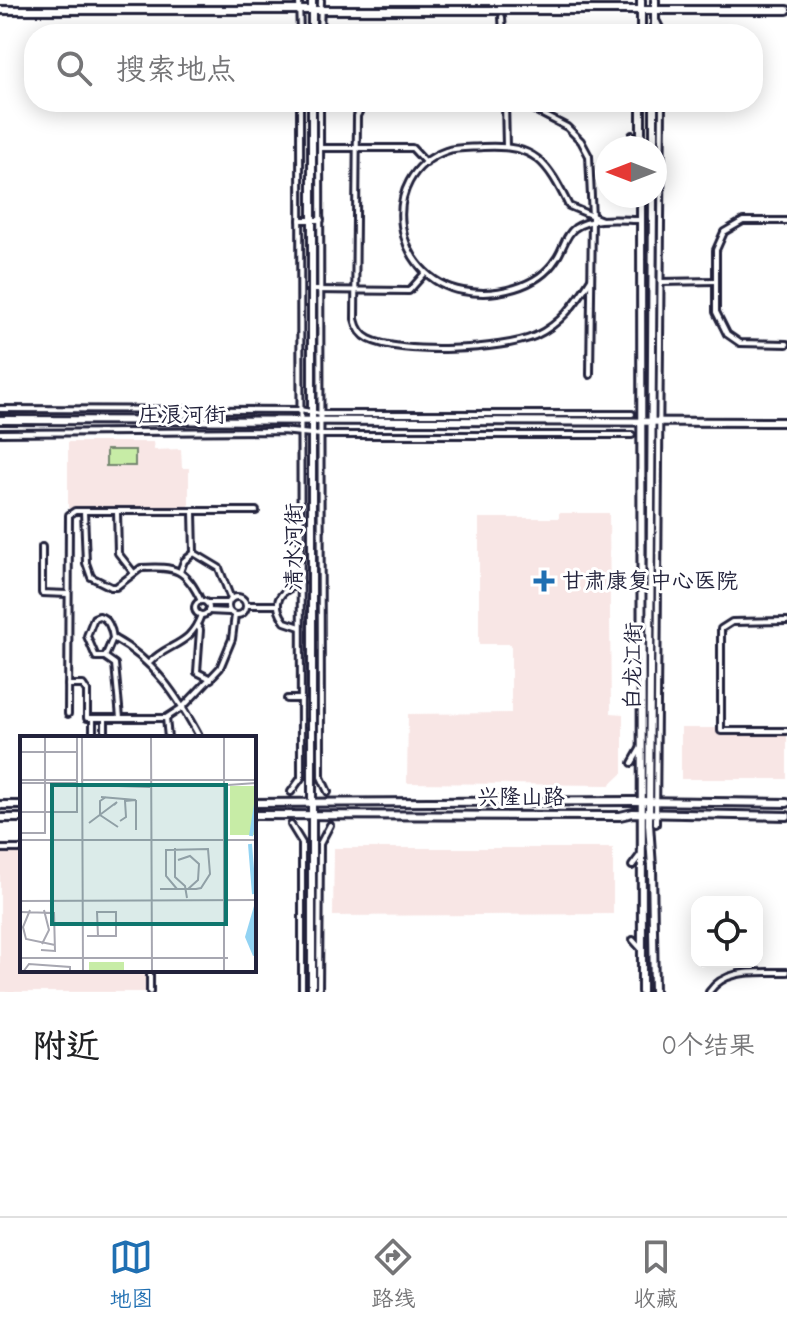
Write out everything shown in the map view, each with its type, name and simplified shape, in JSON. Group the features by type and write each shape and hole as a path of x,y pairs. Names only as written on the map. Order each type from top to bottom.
{"street":[{"path":"299,0 300,24"},
{"path":"312,0 312,24"},
{"path":"320,24 321,0"},
{"path":"600,0 600,10"},
{"path":"641,0 641,24"},
{"path":"655,0 655,24"},
{"path":"0,10 641,10 655,14 787,10"},
{"path":"655,14 659,24"},
{"path":"502,17 502,24"},
{"path":"291,792 301,778 300,112"},
{"name":"清水河街","path":"312,112 312,992"},
{"path":"320,112 321,777 328,792"},
{"path":"359,112 355,291 357,327 367,338 391,347 499,346 515,343 550,328 573,307 591,279"},
{"path":"505,112 506,147"},
{"path":"535,112 560,122 581,141 589,156 590,375"},
{"path":"641,112 641,136"},
{"path":"654,112 654,136"},
{"name":"白龙江街","path":"654,992 649,759 661,282 662,112"},
{"path":"591,220 569,206 555,176 539,156 506,147 463,148 445,152 426,163 410,181 401,205 401,230 409,254 425,273 443,285 464,292 519,287 540,277 556,261 572,230 591,220 641,220"},
{"path":"321,148 412,148 426,163"},
{"name":"白龙江街","path":"641,208 641,747 649,802"},
{"name":"白龙江街","path":"642,992 642,852 656,745 658,689 653,208"},
{"path":"300,220 321,220"},
{"path":"787,221 743,221 724,232 718,239 716,250 716,312 727,334 740,343 787,344"},
{"path":"312,290 409,291 425,273"},
{"path":"661,282 716,281"},
{"path":"0,409 300,410 321,418 787,422"},
{"path":"31,410 46,420"},
{"path":"175,420 195,410"},
{"path":"247,410 261,421"},
{"path":"321,418 632,414"},
{"path":"0,420 300,421 312,417"},
{"path":"27,420 44,431"},
{"path":"245,420 261,431"},
{"name":"庄浪河街","path":"2,432 632,435"},
{"path":"84,511 86,563 91,577 116,587 133,572 147,567 180,572 190,580 208,611"},
{"path":"117,511 118,553 133,572"},
{"path":"193,511 194,553"},
{"path":"68,714 67,518 72,512 256,511"},
{"path":"42,547 42,593 68,594"},
{"path":"180,572 184,561 194,553"},
{"path":"194,553 219,568 229,601 229,612"},
{"path":"301,583 286,588 278,605 285,622 301,627"},
{"path":"201,615 195,609 204,602 229,601 240,597 246,605"},
{"path":"246,605 278,605"},
{"path":"149,663 159,652 182,642 197,625 201,615 208,611 235,615 244,612 246,605"},
{"path":"68,685 83,685 87,691 87,718 166,718 183,707 211,679 227,657 235,615"},
{"path":"105,657 113,638 109,624 99,616 94,618 88,629 88,643 96,657 105,657 115,664 120,718"},
{"path":"787,621 732,622 721,629 721,731 787,731"},
{"path":"197,625 200,630 197,672 211,679"},
{"path":"113,638 149,663 183,707 199,736"},
{"path":"651,677 658,689"},
{"path":"287,699 301,699"},
{"path":"93,718 93,736"},
{"path":"105,718 105,736"},
{"path":"166,718 168,736"},
{"path":"649,759 656,745"},
{"path":"632,763 641,747"},
{"name":"兴隆山路","path":"256,803 787,803"},
{"name":"白龙江街","path":"649,814 656,824"},
{"name":"兴隆山路","path":"256,815 787,816"},
{"path":"291,825 302,843 302,992"},
{"path":"319,992 320,844 330,825"},
{"path":"632,866 642,852"},
{"path":"652,867 660,859"},
{"path":"633,940 642,951"},
{"path":"709,992 720,980 733,974 787,972"}],"shaded area":[{"path":"68,442 153,442 154,450 181,449 182,468 189,468 189,509 68,508"},
{"path":"559,513 609,513 611,713 623,714 623,773 610,785 407,783 408,714 511,713 511,644 479,644 479,518 559,518"},
{"path":"681,728 787,728 787,779 681,779"},
{"path":"20,845 20,972 154,972 154,992 0,992 0,846"},
{"path":"334,848 613,848 613,914 333,916"}],"green space":[{"path":"106,450 135,450 135,466 106,466"}],"place":[{"name":"甘肃康复中心医院","path":"544,581"}]}
